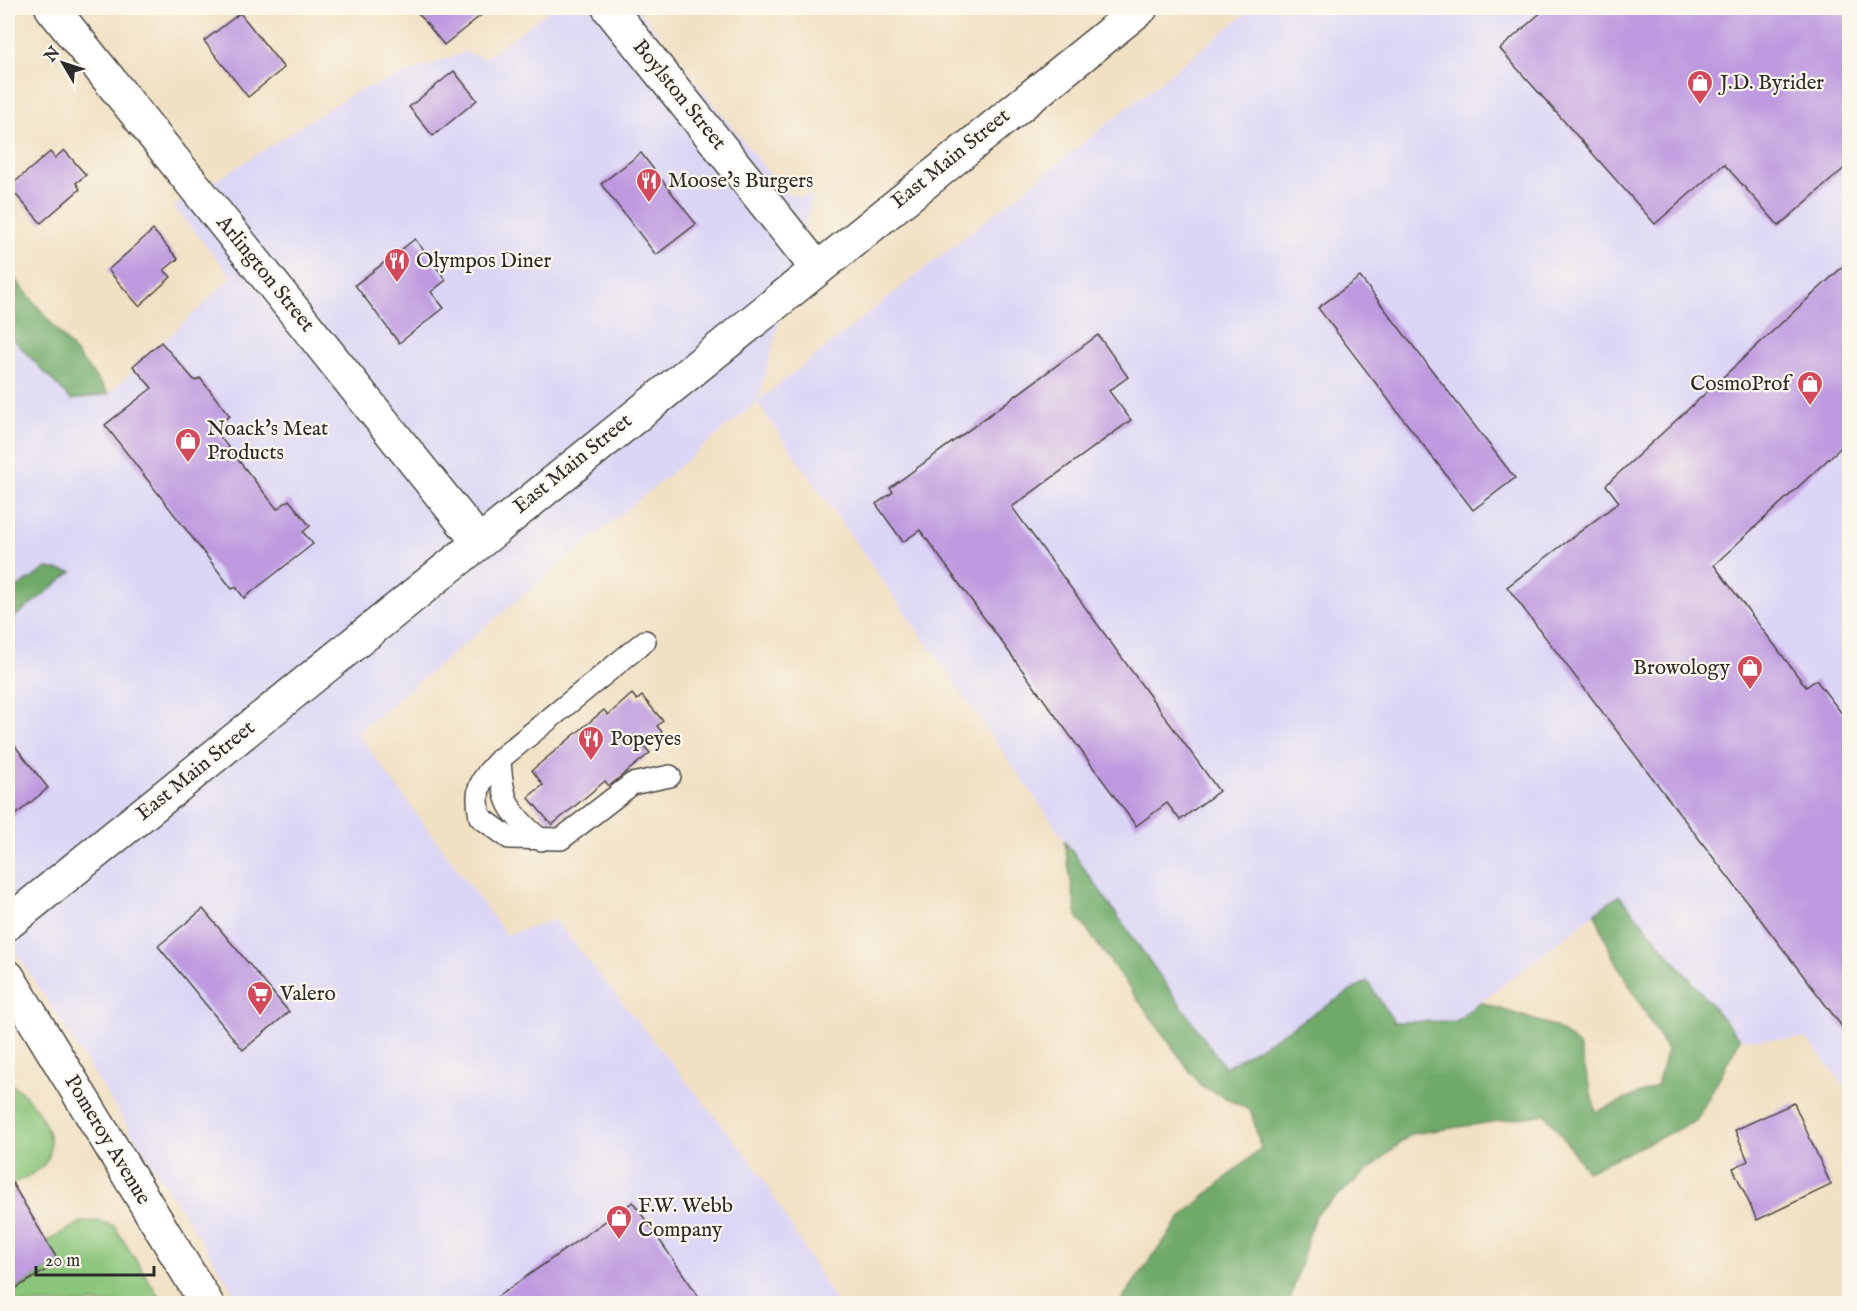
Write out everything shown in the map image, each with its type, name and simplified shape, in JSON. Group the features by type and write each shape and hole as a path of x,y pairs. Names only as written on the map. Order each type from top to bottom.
{"main road":[{"name":"Arlington Street","path":"52,8 478,541"},
{"name":"Boylston Street","path":"609,8 816,267"},
{"name":"East Main Street","path":"8,923 816,267 1141,8"},
{"name":"Pomeroy Avenue","path":"8,977 207,1304"}],"lane":[{"path":"645,641 500,759 486,773 476,795 480,817 509,838 561,839 632,784 670,776"},
{"path":"500,759 502,791 512,811 541,840"}],"shaded area":[{"path":"552,8 637,8 783,191 798,197 813,195 758,401 1253,8 1849,8 1849,1092 1807,1039 1740,1039 1619,895 1456,1021 1394,1022 1367,982 1225,1068 757,402 357,733 506,935 555,920 756,1167 836,1303 241,1303 8,940 8,622 72,572 46,568 8,594 8,334 71,400 109,394 232,277 174,207 355,92 465,52 485,58"}],"green space":[{"path":"8,270 109,394 71,400 8,334"},
{"path":"47,568 72,572 8,622 8,594"},
{"path":"1064,840 1225,1068 1367,981 1394,1022 1456,1021 1480,1002 1556,1027 1579,1046 1596,1112 1657,1086 1667,1050 1612,955 1595,913 1619,895 1740,1039 1696,1121 1587,1171 1546,1114 1411,1134 1315,1215 1289,1303 1119,1303 1182,1216 1261,1148 1251,1111 1200,1085 1077,916"},
{"path":"8,1083 25,1096 41,1116 46,1127 50,1150 41,1168 12,1184 8,1176"},
{"path":"98,1221 114,1226 163,1303 8,1304 8,1293 59,1262 47,1241 82,1222"}],"building":[{"path":"414,8 490,8 444,45"},
{"name":"J.D. Byrider","path":"1546,8 1850,8 1850,163 1779,226 1724,164 1655,224 1500,49"},
{"path":"240,13 284,68 248,97 204,41"},
{"path":"454,71 477,100 433,136 409,107"},
{"path":"64,150 86,175 76,183 80,189 41,223 9,187 50,152 55,158"},
{"name":"Moose's Burgers","path":"641,153 696,224 656,255 601,184"},
{"path":"153,230 178,259 164,270 171,277 139,306 108,270"},
{"name":"Olympos Diner","path":"415,239 446,280 431,292 444,308 399,343 355,285"},
{"path":"1850,260 1850,439 1714,565 1806,687 1816,680 1850,724 1850,1037 1507,587 1619,502 1606,485"},
{"path":"1360,277 1515,478 1473,510 1318,308"},
{"path":"1098,335 1128,377 1109,391 1131,420 1012,507 1219,791 1180,820 1167,803 1136,826 920,530 903,542 876,504 893,492 890,488"},
{"name":"Noack's Meat Products","path":"161,342 195,381 200,378 230,416 213,428 277,509 289,500 310,526 303,532 313,544 244,598 236,587 232,589 105,425 152,388 133,366"},
{"name":"Popeyes","path":"632,694 637,700 642,696 663,721 657,726 662,732 644,746 650,753 609,786 605,781 552,825 528,797 543,785 532,770 604,710 608,715"},
{"path":"8,737 48,788 8,821"},
{"path":"203,909 289,1012 243,1050 158,946"},
{"path":"1794,1103 1831,1185 1757,1220 1733,1168 1748,1161 1735,1130"},
{"path":"8,1176 59,1262 8,1293"},
{"name":"F.W. Webb Company","path":"633,1202 704,1304 487,1304"}],"place":[{"name":"J.D. Byrider","path":"1700,106"},
{"name":"Moose's Burgers","path":"649,204"},
{"name":"Olympos Diner","path":"397,284"},
{"name":"CosmoProf","path":"1810,407"},
{"name":"Noack's Meat Products","path":"188,464"},
{"name":"Browology","path":"1750,691"},
{"name":"Popeyes","path":"591,762"},
{"name":"Valero","path":"260,1017"},
{"name":"F.W. Webb Company","path":"619,1241"}]}
